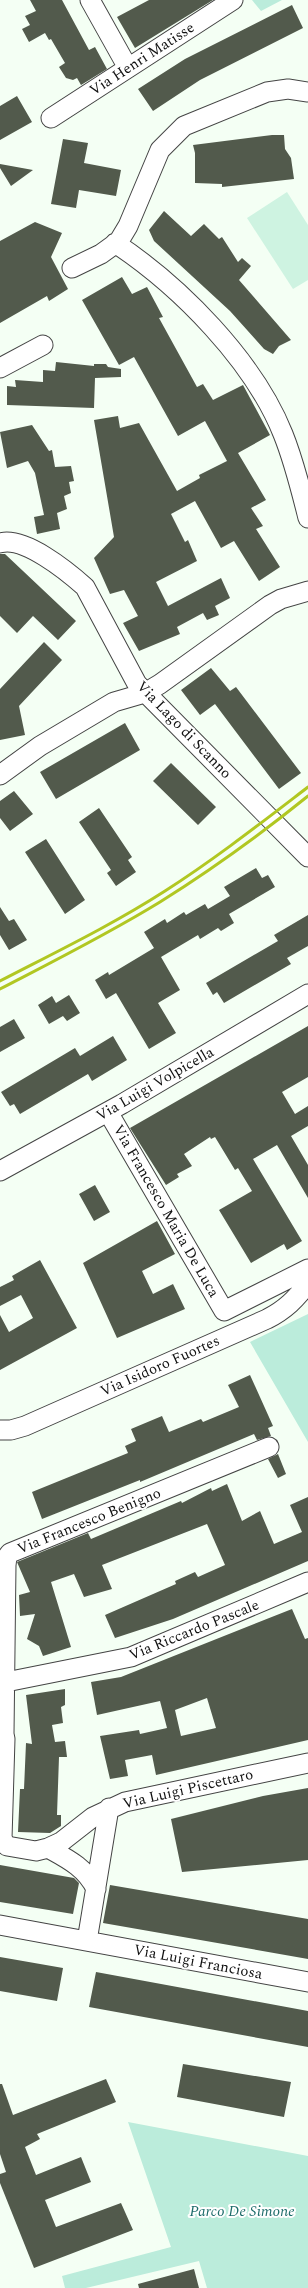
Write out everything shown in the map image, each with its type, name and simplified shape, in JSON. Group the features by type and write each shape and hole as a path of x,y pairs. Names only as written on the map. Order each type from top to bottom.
{"street":[{"path":"90,0 128,68"},
{"name":"Via Henri Matisse","path":"51,118 233,0"},
{"path":"72,268 101,254 115,243 128,226 160,150 184,126 267,92 288,89 308,92"},
{"path":"115,243 151,270 203,318 220,336 245,368 283,433 293,461 308,518"},
{"path":"0,368 43,345"},
{"name":"Via Lago di Scanno","path":"0,543 12,541 27,546 71,574 84,587 137,684 308,858"},
{"path":"0,775 40,746 114,702 145,693 177,674 270,605 281,599 308,591"},
{"name":"Via Luigi Volpicella","path":"0,1171 108,1112 308,994"},
{"name":"Via Francesco Maria De Luca","path":"108,1112 200,1267 224,1311 308,1269"},
{"name":"Via Isidoro Fuortes","path":"0,1430 11,1430 25,1426 282,1312 293,1302 308,1283"},
{"name":"Via Francesco Benigno","path":"2,1734 6,1682 6,1565 7,1557 10,1553 269,1447"},
{"name":"Via Riccardo Pascale","path":"6,1682 136,1655 308,1582"},
{"name":"Via Luigi Piscettaro","path":"2,1734 1,1834 3,1844 7,1846 36,1850 48,1848 61,1842 93,1817 108,1808 125,1802 308,1762"},
{"path":"87,1941 108,1808"},
{"path":"48,1848 76,1864 91,1879 96,1888"},
{"name":"Via Luigi Franciosa","path":"0,1926 308,1982"}],"green space":[{"path":"252,0 282,0 261,11"},
{"path":"287,192 308,225 308,280 293,289 247,218"},
{"path":"308,1314 308,1442 250,1342"},
{"name":"Parco De Simone","path":"128,2122 308,2156 308,2288 207,2288 199,2261 86,2288 65,2288 62,2276 171,2247"}],"building":[{"path":"30,0 62,0 89,50 95,47 107,69 81,85 77,78 73,80 66,78 59,67 65,63 51,39 49,40 45,33 29,42 22,29 30,25 25,16 36,11"},
{"path":"149,0 213,0 135,48 117,17"},
{"path":"292,5 303,28 200,80 153,111 138,89 185,59"},
{"path":"17,96 32,122 0,140 0,106"},
{"path":"272,135 284,135 285,149 291,158 294,179 222,187 222,184 195,183 195,153 193,145"},
{"path":"63,139 88,143 84,163 121,170 116,196 79,190 76,208 51,204"},
{"path":"0,164 33,170 11,186 0,168"},
{"path":"164,211 191,236 204,224 219,239 222,237 238,262 242,258 251,266 239,280 291,340 279,346 273,354 264,349 230,311 154,241 149,230"},
{"path":"35,222 62,233 51,257 68,289 49,301 47,296 0,323 0,241"},
{"path":"122,277 132,294 147,287 163,317 159,318 197,387 203,384 213,400 243,385 270,435 238,453 266,500 251,508 263,526 256,529 280,567 259,581 234,541 221,548 195,501 171,514 185,542 188,540 197,561 156,582 168,606 221,578 230,598 215,606 219,615 207,620 203,613 177,627 180,634 139,651 123,623 138,616 124,590 110,594 94,558 114,537 94,420 118,416 120,428 139,423 177,491 200,478 199,475 227,461 205,421 178,436 134,357 119,365 82,300"},
{"path":"56,362 94,366 94,364 106,364 108,367 121,369 121,377 95,378 94,408 7,405 7,386 16,387 15,380 43,382 43,370 55,371"},
{"path":"32,425 49,451 52,450 55,467 71,466 74,481 69,482 71,493 64,496 67,509 57,513 60,529 37,534 34,517 44,515 35,473 28,461 7,468 0,432"},
{"path":"0,554 5,554 76,621 58,640 33,616 17,633 0,616"},
{"path":"44,642 62,660 19,706 25,735 0,740 0,689"},
{"path":"211,668 230,691 236,687 301,773 279,789 215,704 200,715 181,690"},
{"path":"125,723 140,750 56,799 40,772"},
{"path":"171,763 216,807 198,825 153,781"},
{"path":"14,791 33,814 10,831 0,818 0,801"},
{"path":"99,808 132,857 128,860 136,872 116,886 107,873 111,870 79,822"},
{"path":"46,839 85,900 65,914 25,852"},
{"path":"256,868 262,878 268,875 275,887 229,914 234,923 221,931 218,928 200,939 198,935 161,957 180,990 158,1003 176,1033 149,1049 116,993 106,999 95,980 108,972 109,975 154,948 144,932 165,919 167,923 184,912 186,915 205,904 208,909 230,896 224,887"},
{"path":"0,907 9,921 14,919 27,940 9,950 0,935"},
{"path":"308,915 308,946 287,958 291,964 224,1003 217,992 213,995 206,983 278,941 274,935"},
{"path":"69,995 80,1013 67,1021 63,1016 49,1024 38,1005 52,996 56,1003"},
{"path":"14,1019 25,1038 0,1052 0,1027"},
{"path":"308,1026 308,1077 282,1092 295,1114 308,1106 308,1126 291,1136 308,1165 308,1198 277,1145 253,1159 302,1241 287,1250 284,1244 251,1263 219,1210 252,1191 238,1168 235,1170 215,1137 211,1139 210,1137 184,1154 192,1166 177,1174 179,1177 166,1185 130,1128"},
{"path":"113,1036 127,1060 92,1081 88,1074 20,1114 14,1104 10,1106 1,1092 75,1048 80,1056"},
{"path":"95,1185 110,1212 94,1221 79,1194"},
{"path":"157,1221 175,1254 142,1271 153,1294 173,1284 185,1309 117,1338 83,1263"},
{"path":"40,1260 77,1328 0,1370 0,1315 9,1332 33,1318 21,1295 0,1306 0,1287 14,1280 12,1276"},
{"path":"250,1375 273,1426 268,1428 271,1436 257,1440 254,1434 140,1482 140,1480 42,1519 32,1492 128,1453 125,1446 136,1441 131,1429 162,1416 169,1432 201,1419 203,1422 239,1407 228,1385"},
{"path":"278,1454 286,1474 278,1478 268,1459"},
{"path":"227,1484 242,1521 260,1511 274,1544 302,1532 290,1505 308,1497 308,1561 173,1619 115,1638 105,1615 176,1584 175,1581 195,1572 198,1577 225,1565 207,1524 102,1565 112,1589 84,1597 74,1574 51,1582 71,1647 43,1656 39,1646 27,1639 35,1614 20,1616 19,1595 30,1592 17,1562 88,1533 91,1539 181,1501 182,1503 211,1488 212,1491"},
{"path":"292,1609 305,1639 308,1638 308,1740 156,1775 152,1755 125,1760 128,1776 110,1779 100,1736 139,1730 140,1734 167,1728 160,1701 97,1715 91,1682 121,1677","holes":["207,1698 216,1728 181,1736 175,1710"]},
{"path":"65,1689 65,1705 61,1707 63,1723 52,1725 55,1742 65,1741 67,1757 59,1757 57,1815 61,1815 61,1826 50,1833 18,1832 20,1789 24,1789 26,1743 32,1744 26,1695"},
{"path":"308,1788 308,1860 182,1872 171,1819 263,1796"},
{"path":"0,1865 74,1878 79,1883 73,1914 0,1902"},
{"path":"110,1885 308,1919 308,1959 103,1923"},
{"path":"0,1957 63,1968 57,2001 0,1991"},
{"path":"96,1972 308,2011 308,2047 89,2007"},
{"path":"183,2064 291,2082 284,2117 177,2097"},
{"path":"106,2079 116,2102 37,2134 40,2139 25,2147 36,2175 81,2157 91,2182 45,2200 56,2227 121,2203 133,2230 34,2268 0,2183 0,2174 6,2172 0,2154 0,2084 2,2084 13,2115"},
{"path":"194,2269 199,2288 139,2288 138,2284"}],"railway":[{"path":"0,981 104,927 165,891 220,854 308,787"},
{"path":"0,989 61,958 160,902 236,851 308,796"}]}
